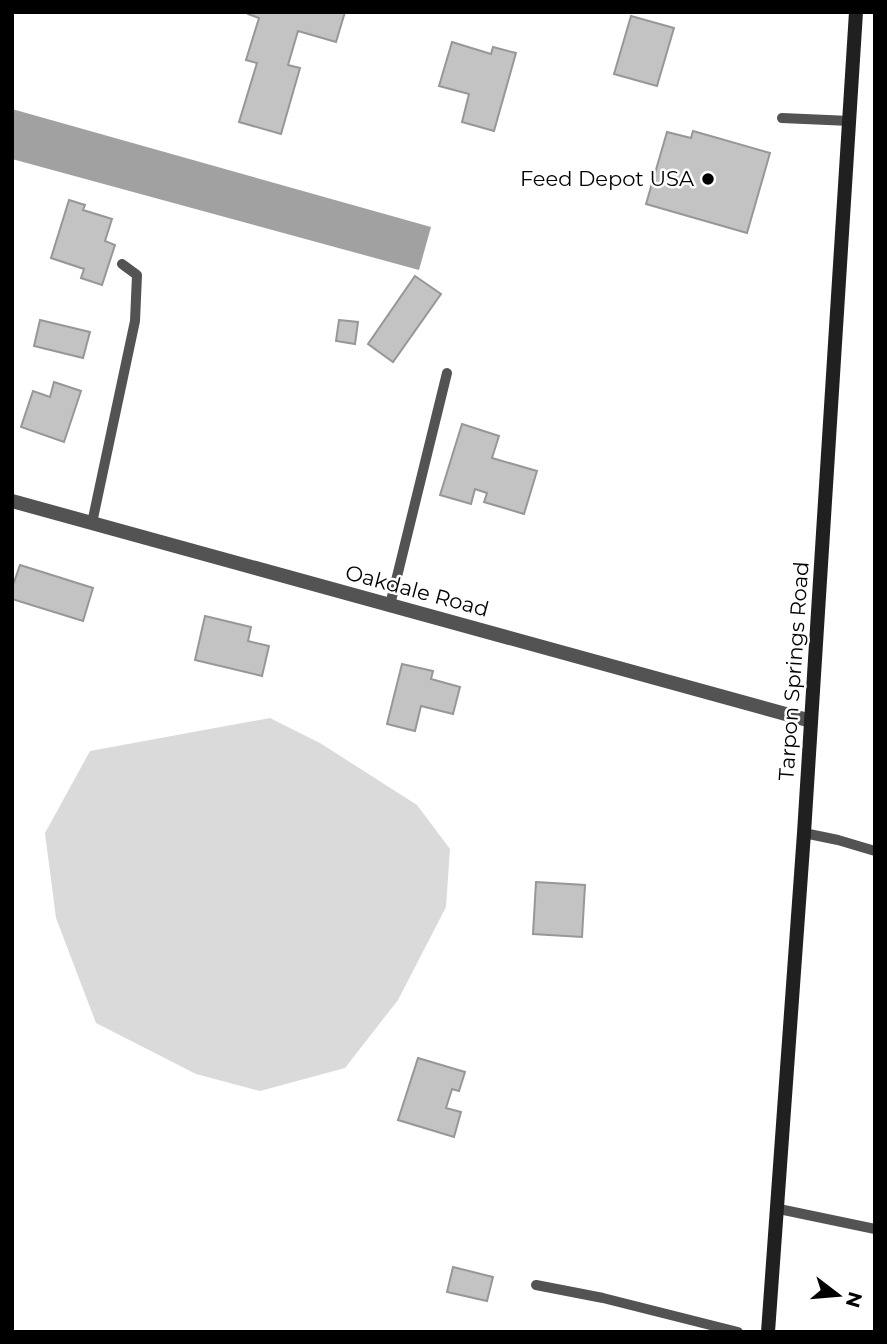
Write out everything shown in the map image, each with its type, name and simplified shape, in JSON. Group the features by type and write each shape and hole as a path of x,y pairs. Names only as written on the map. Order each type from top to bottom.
{"main road":[{"name":"Tarpon Springs Road","path":"768,1332 779,1209 856,12"}],"street":[{"name":"Oakdale Road","path":"12,501 811,721"}],"lane":[{"path":"782,118 850,121"},
{"path":"92,523 135,321 137,275 122,264"},
{"path":"390,605 447,373"},
{"path":"804,833 875,851"},
{"path":"779,1209 875,1229"},
{"path":"536,1284 738,1332"}],"shaded area":[{"path":"12,109 431,227 419,270 12,159"},
{"path":"270,718 320,743 417,805 450,849 446,907 398,1000 345,1068 260,1091 196,1074 96,1023 56,918 45,833 90,751"}],"building":[{"path":"248,12 345,12 336,42 298,31 288,65 300,68 281,134 239,122 257,63 246,60 259,18"},
{"path":"631,16 674,28 657,86 614,74"},
{"path":"452,42 491,54 493,47 516,53 494,131 462,122 469,94 439,86"},
{"name":"Feed Depot USA","path":"693,131 770,153 747,233 646,204 667,132 691,138"},
{"path":"69,200 85,205 83,210 112,219 105,241 115,245 102,285 81,278 84,269 51,258"},
{"path":"415,276 441,294 393,362 368,344"},
{"path":"40,320 90,332 83,358 34,346"},
{"path":"339,320 358,322 355,344 336,341"},
{"path":"54,382 81,391 64,442 21,427 33,391 50,397"},
{"path":"462,424 499,436 492,458 537,471 524,514 484,502 487,493 475,489 471,504 440,495"},
{"path":"20,565 93,588 83,621 12,599 12,588"},
{"path":"205,616 251,627 248,641 269,646 262,676 195,660"},
{"path":"402,664 433,671 431,679 460,687 453,714 421,706 415,731 387,724"},
{"path":"536,882 585,885 582,937 533,934"},
{"path":"418,1058 465,1072 459,1091 452,1089 446,1108 461,1112 454,1137 398,1120"},
{"path":"453,1267 493,1277 487,1301 447,1292"}],"place":[{"name":"Feed Depot USA","path":"708,179"}]}
